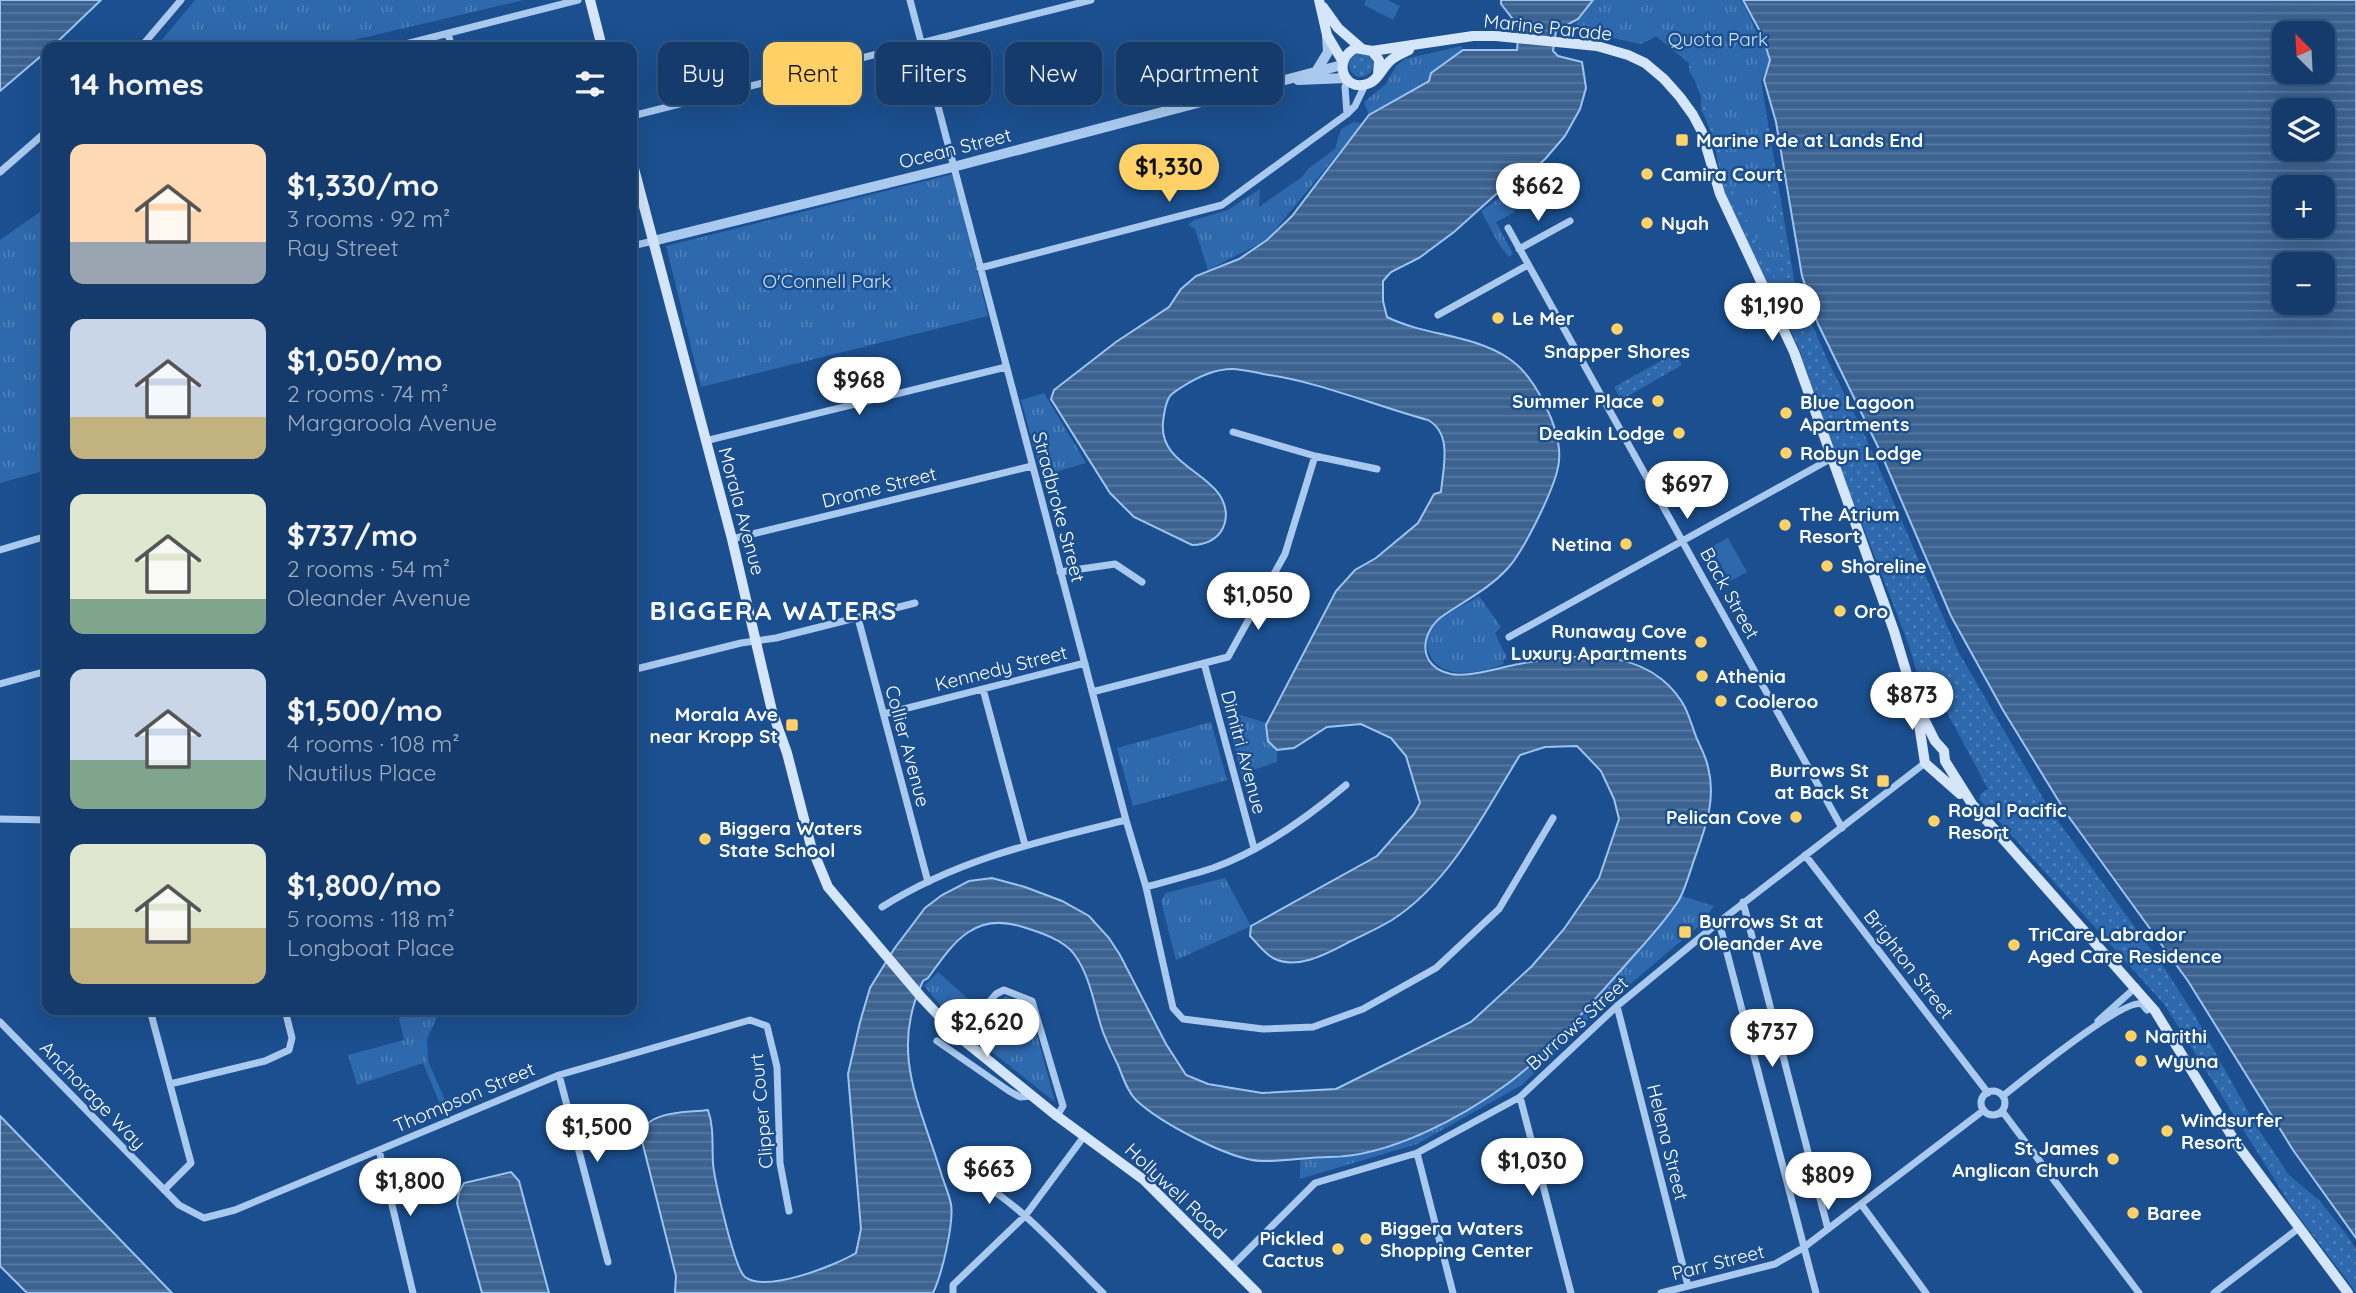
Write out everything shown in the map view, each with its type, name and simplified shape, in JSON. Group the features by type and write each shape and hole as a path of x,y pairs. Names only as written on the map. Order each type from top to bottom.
{"main road":[{"path":"590,0 601,42"},
{"path":"1319,1 1338,28 1379,61 1378,75 1373,81 1356,85 1347,79 1327,35 1319,1"},
{"name":"Marine Parade","path":"1366,49 1418,46 1473,36 1559,42 1613,50 1645,63 1672,87 1693,115 1707,146 1720,194 1794,352 1894,631 1916,701 1928,761"},
{"name":"Marine Parade","path":"1378,75 1391,60 1418,46"},
{"path":"1342,63 1348,53 1366,49"},
{"name":"Morala Avenue","path":"637,180 733,539 772,711 787,753 811,846 824,879 841,905"},
{"name":"Marine Parade","path":"1916,701 1939,746 1946,754 1945,761"},
{"path":"1939,746 1931,746 1928,761 1940,777 1972,804 2136,987 2165,1025 2236,1143 2348,1293"},
{"path":"1928,761 1942,765 1945,761 1972,804"},
{"name":"Hollywell Road","path":"841,905 957,1035 1057,1116 1150,1186 1257,1293"}],"street":[{"path":"145,42 181,0"},
{"path":"415,42 578,0"},
{"name":"Stradbroke Street","path":"909,0 920,42"},
{"path":"924,42 1091,0"},
{"path":"448,34 450,42"},
{"path":"1317,70 1326,58 1327,35"},
{"path":"637,115 876,54"},
{"name":"Ocean Street","path":"637,245 953,167 1287,80 1342,63"},
{"path":"1347,79 1347,114"},
{"name":"Ocean Street","path":"1287,80 1347,79"},
{"path":"980,268 1222,205 1347,114 1355,106 1365,85"},
{"name":"Stradbroke Street","path":"936,105 1146,887 1173,1008 1183,1019 1263,1029 1313,1027 1363,1009 1436,968 1499,909 1553,818"},
{"path":"0,172 42,135"},
{"path":"1519,249 1570,221"},
{"name":"Back Street","path":"1508,228 1842,828"},
{"path":"1438,315 1528,265"},
{"path":"705,441 1006,367"},
{"path":"1233,432 1315,456 1377,469"},
{"path":"1093,692 1228,657 1285,554 1315,456"},
{"path":"1509,638 1832,458"},
{"name":"Drome Street","path":"733,539 1032,466"},
{"path":"0,550 42,537"},
{"path":"1060,572 1115,564 1142,582"},
{"path":"637,669 915,603"},
{"name":"Collier Avenue","path":"858,618 928,883"},
{"name":"Kennedy Street","path":"884,714 1084,663"},
{"name":"Dimitri Avenue","path":"1204,663 1254,848"},
{"path":"0,684 42,672"},
{"path":"983,689 1025,845"},
{"name":"Burrows Street","path":"1231,1267 1315,1182 1417,1153 1520,1097 1617,1006 1743,902 1928,761"},
{"path":"1146,887 1216,867 1254,848 1310,815 1346,785"},
{"path":"0,819 42,820"},
{"path":"882,907 978,860 1025,845 1126,820"},
{"name":"Brighton Street","path":"1805,855 1988,1093"},
{"path":"1743,902 1828,1229"},
{"path":"1719,922 1816,1293"},
{"path":"2096,1025 2136,987"},
{"path":"979,1013 996,994 1004,990 1032,1001 1063,1106 1057,1116"},
{"path":"2003,1096 2096,1025 2136,1002 2142,1003 2165,1025"},
{"name":"Helena Street","path":"1617,1006 1688,1286"},
{"path":"151,1015 191,1163 164,1190"},
{"path":"170,1084 265,1061 289,1051 292,1038 286,1015"},
{"name":"Thompson Street","path":"164,1190 179,1205 204,1218 235,1210 559,1075 750,1020"},
{"name":"Clipper Court","path":"750,1020 766,1026 777,1067 780,1163 789,1211"},
{"name":"Anchorage Way","path":"0,1022 164,1190"},
{"name":"Hollywell Road","path":"937,1041 1009,1091 1020,1097 1033,1096"},
{"path":"559,1075 608,1262"},
{"path":"1996,1092 2003,1096 2005,1104 2002,1111 1990,1114 1984,1110 1982,1102 1988,1093 1996,1092"},
{"path":"1520,1097 1571,1293"},
{"name":"Parr Street","path":"1661,1293 1775,1264 1803,1248 1984,1110"},
{"path":"2002,1111 2139,1293"},
{"path":"953,1293 953,1285 1025,1216 1085,1135"},
{"path":"379,1150 413,1293"},
{"path":"1417,1153 1453,1293"},
{"path":"967,1175 1025,1216 1102,1293"},
{"path":"1861,1204 1926,1293"},
{"path":"2214,1293 2300,1228"}],"green space":[{"path":"195,0 524,0 345,42 160,42"},
{"path":"1366,0 1388,0 1400,6 1393,20 1364,5"},
{"path":"1594,0 1740,0 1745,8 1770,60 1761,81 1795,285 1828,361 1863,431 1958,651 2050,810 2163,966 2194,1014 2255,1124 2289,1175 2320,1201 2350,1239 2356,1250 2356,1292 2293,1209 2164,1004 1979,799 1981,793 1988,789 1941,701 1934,705 1925,698 1908,643 1836,456 1798,346 1731,209 1723,188 1713,136 1701,109 1701,97 1689,71 1689,63 1656,36 1641,44 1572,29"},
{"name":"Quota Park","path":"1594,0 1740,0 1770,60 1761,81 1782,285 1779,287 1723,171 1716,130 1708,104 1689,63 1656,36 1641,44 1572,29"},
{"path":"1461,46 1463,50 1431,73 1429,81 1369,115 1364,102 1385,85 1396,66 1405,59"},
{"path":"1361,53 1372,60 1373,65 1366,76 1361,77 1350,70 1349,65 1356,54"},
{"path":"1354,122 1363,123 1267,240 1208,270 1195,229 1188,225 1194,220 1228,210 1260,189 1259,207 1335,149 1341,129"},
{"name":"O'Connell Park","path":"953,174 988,316 701,387 666,246"},
{"path":"1505,194 1515,212 1496,222 1513,254 1509,257 1481,211"},
{"path":"42,211 42,471 0,483 0,240"},
{"path":"1675,353 1682,365 1621,400 1614,387"},
{"path":"1044,393 1086,463 1042,476 1021,400"},
{"path":"1728,538 1747,572 1730,581 1711,547"},
{"path":"1479,596 1501,627 1495,633 1507,658 1503,660 1504,664 1482,671 1458,673 1447,670 1431,657 1427,642 1428,631 1440,617"},
{"path":"1230,712 1267,723 1268,741 1277,750 1277,762 1241,774 1226,714"},
{"path":"1211,722 1227,780 1133,806 1117,748"},
{"path":"1225,878 1251,926 1176,960 1161,901 1166,893"},
{"path":"1682,896 1714,906 1700,925 1582,1025 1522,1085 1417,1144 1300,1179 1300,1158 1348,1157 1664,921"},
{"path":"938,972 975,1005 971,1008 970,1015 977,1023 988,1020 990,1011 1005,996 1025,1004 1031,1013 1055,1102 957,1024 924,986"},
{"path":"403,1015 438,1015 427,1039 428,1061 448,1107 442,1109 423,1063 357,1085 348,1055 404,1040 399,1018"}],"shaded area":[{"path":"0,0 101,0 57,42 42,42 42,55 0,91"},
{"path":"1501,0 1593,0 1578,19 1556,31 1553,51 1558,56 1582,62 1586,88 1580,109 1565,136 1537,167 1513,179 1454,232 1419,258 1391,272 1383,281 1383,301 1387,317 1417,328 1479,344 1494,350 1518,366 1545,404 1556,434 1559,461 1546,501 1515,559 1494,582 1436,622 1426,639 1425,648 1432,664 1451,674 1475,673 1541,660 1586,656 1630,662 1667,684 1687,711 1706,760 1711,792 1705,828 1679,900 1652,936 1569,1028 1525,1070 1491,1095 1424,1133 1376,1150 1352,1155 1277,1161 1246,1159 1213,1147 1161,1119 1136,1100 1104,1034 1084,971 1070,949 1051,937 1023,927 991,923 978,927 956,942 923,981 913,1007 909,1031 911,1078 951,1204 951,1224 946,1249 933,1293 675,1293 676,1276 640,1133 652,1120 670,1114 708,1110 712,1130 713,1164 721,1205 736,1258 745,1277 768,1282 784,1280 817,1271 856,1253 861,1229 848,1074 870,988 894,949 925,908 942,895 969,881 992,878 1025,887 1062,901 1089,916 1120,955 1166,1044 1186,1075 1208,1084 1262,1093 1336,1089 1471,1022 1532,966 1564,929 1599,878 1619,819 1614,799 1601,771 1577,746 1545,747 1520,755 1465,845 1449,866 1413,904 1392,920 1332,951 1302,962 1282,961 1267,954 1250,936 1251,926 1377,856 1414,814 1420,803 1406,756 1391,738 1361,724 1327,727 1294,748 1277,750 1268,741 1266,725 1336,591 1355,570 1376,558 1418,523 1434,494 1441,492 1445,452 1441,434 1428,420 1305,382 1236,369 1226,369 1199,377 1170,396 1163,422 1164,435 1174,455 1211,485 1224,503 1225,521 1218,535 1202,544 1192,545 1134,517 1110,493 1051,399 1054,390 1116,342 1169,307 1181,289 1196,276 1239,259 1267,240 1292,216 1369,115 1429,81 1431,73 1463,50 1517,50 1519,27 1501,4"},
{"path":"1743,0 2356,0 2356,1238 2293,1150 2188,981 2066,813 2003,710 1951,616 1880,451 1818,324 1802,276 1776,122 1764,80 1770,60 1762,35"},
{"path":"0,1116 172,1293 27,1293 0,1266"},
{"path":"511,1172 519,1181 549,1293 482,1293 457,1203 459,1192 464,1183"}],"place":[{"name":"Marine Pde at Lands End","path":"1682,140"},
{"name":"Camira Court","path":"1647,174"},
{"name":"Nyah","path":"1647,223"},
{"name":"Le Mer","path":"1498,318"},
{"name":"Snapper Shores","path":"1617,329"},
{"name":"Summer Place","path":"1658,401"},
{"name":"Blue Lagoon Apartments","path":"1786,413"},
{"name":"Deakin Lodge","path":"1679,433"},
{"name":"Robyn Lodge","path":"1786,453"},
{"name":"The Atrium Resort","path":"1785,525"},
{"name":"Netina","path":"1626,544"},
{"name":"Shoreline","path":"1827,566"},
{"name":"Oro","path":"1840,611"},
{"name":"Runaway Cove Luxury Apartments","path":"1701,642"},
{"name":"Athenia","path":"1702,676"},
{"name":"Cooleroo","path":"1721,701"},
{"name":"Morala Ave near Kropp St","path":"792,725"},
{"name":"Burrows St at Back St","path":"1883,781"},
{"name":"Pelican Cove","path":"1796,817"},
{"name":"Royal Pacific Resort","path":"1934,821"},
{"name":"Biggera Waters State School","path":"705,839"},
{"name":"Burrows St at Oleander Ave","path":"1685,932"},
{"name":"TriCare Labrador Aged Care Residence","path":"2014,945"},
{"name":"Narithi","path":"2131,1036"},
{"name":"Wyuna","path":"2141,1061"},
{"name":"Windsurfer Resort","path":"2167,1131"},
{"name":"St James Anglican Church","path":"2113,1159"},
{"name":"Baree","path":"2133,1213"},
{"name":"Biggera Waters Shopping Center","path":"1366,1239"},
{"name":"Pickled Cactus","path":"1338,1249"}],"district":[{"name":"BIGGERA WATERS","path":"774,611"}]}
